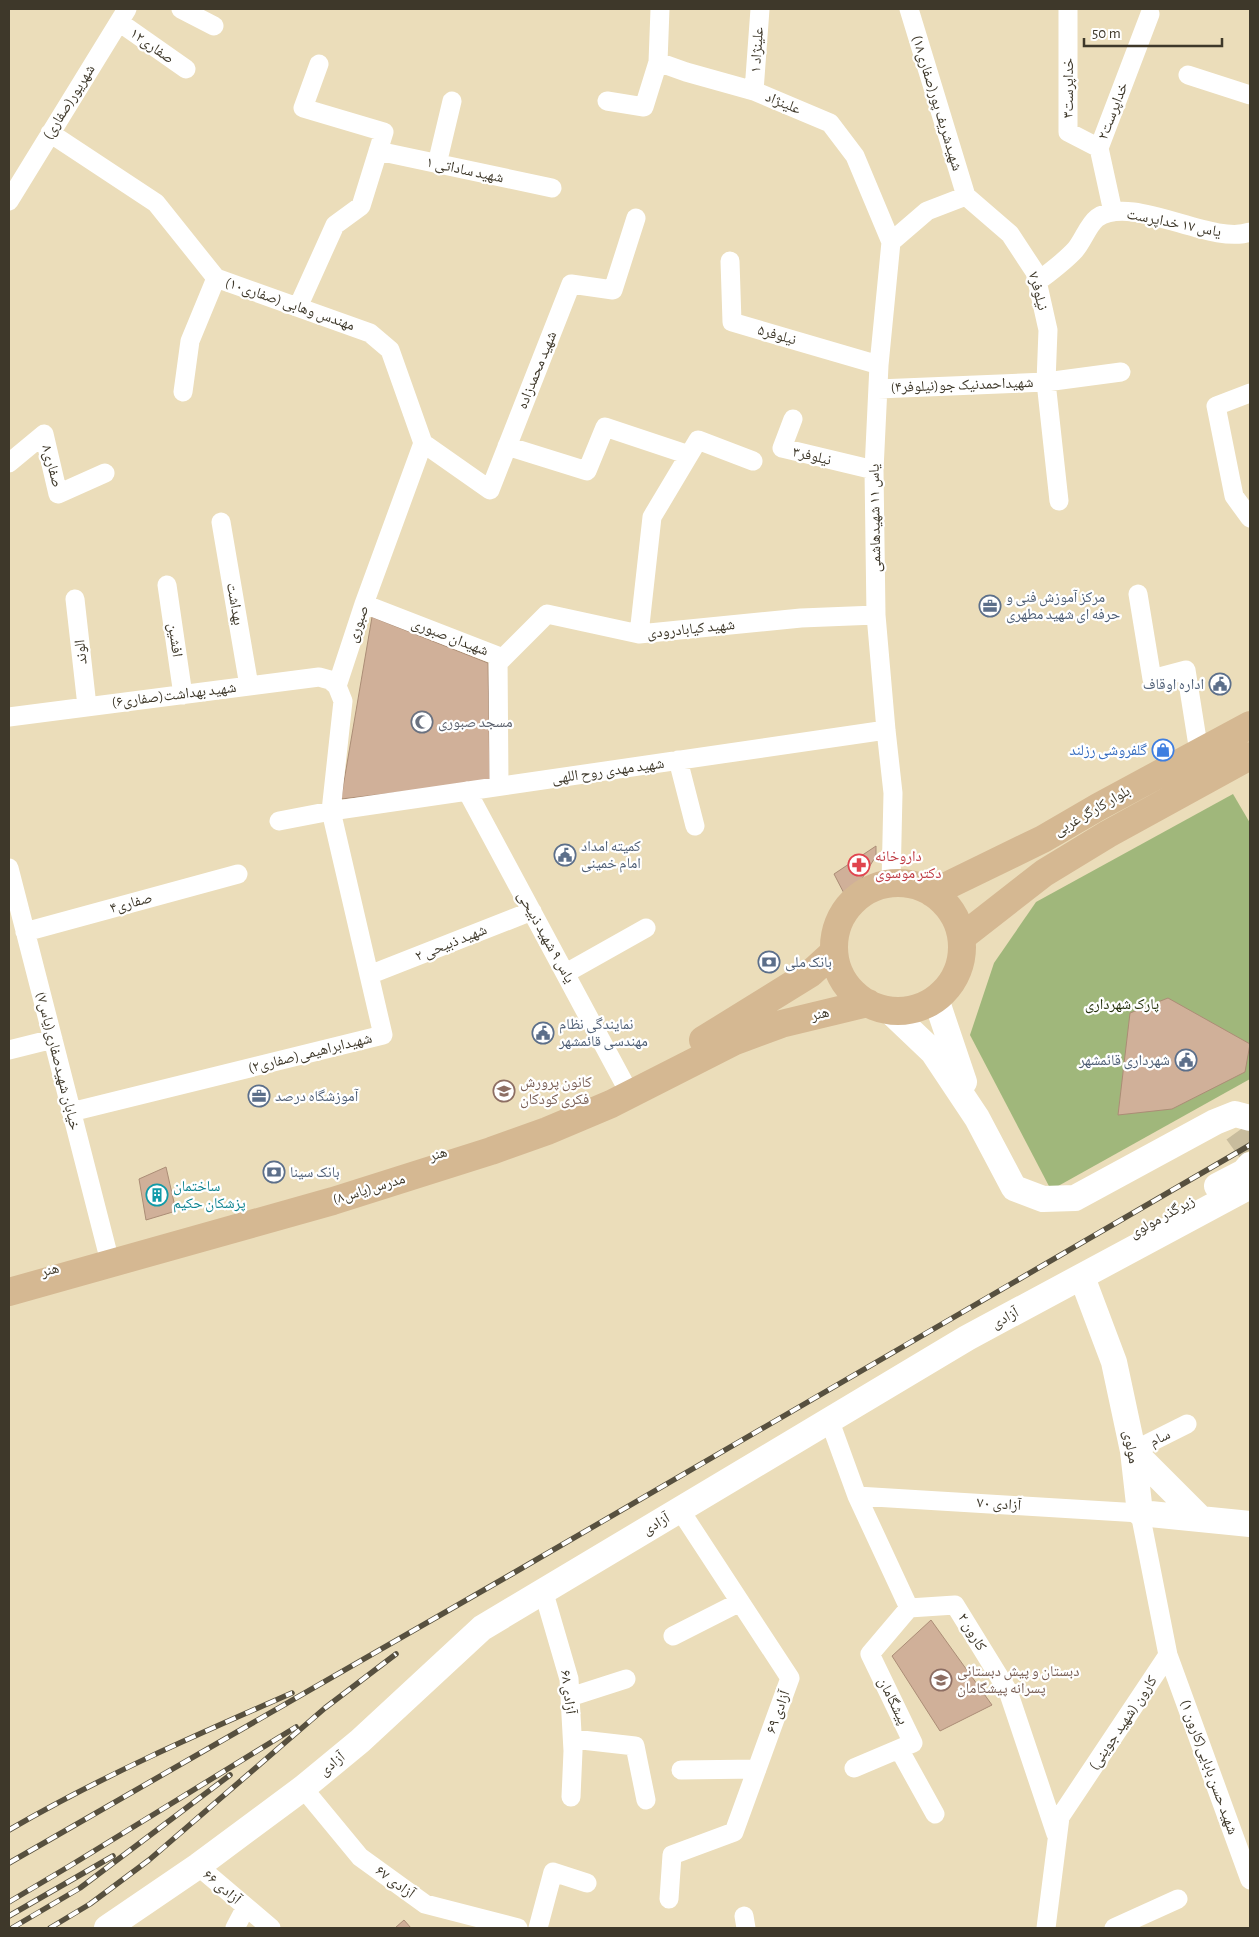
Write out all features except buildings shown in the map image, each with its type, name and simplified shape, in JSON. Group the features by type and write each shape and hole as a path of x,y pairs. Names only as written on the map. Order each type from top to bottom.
{"main road":[{"name":"بلوار کارگر غربی","path":"932,893 1043,839 1250,725"},
{"path":"1199,752 1213,776"},
{"name":"بلوار کارگر غربی","path":"962,937 1044,873 1108,834 1250,756"},
{"path":"891,884 912,885 932,893 948,907 962,937 960,967 948,989 928,1004 911,1009 880,1007 856,996 841,976 834,952 836,932 843,914 856,900 872,889 891,884"},
{"name":"هنر","path":"9,1281 108,1254 482,1141 544,1118 624,1082 709,1037 811,973 834,952"},
{"name":"هنر","path":"716,1051 735,1041 781,1024 880,1007"},
{"name":"مدرس(یاس۸)","path":"9,1292 333,1201 491,1152 547,1132 610,1104 716,1051"}],"street":[{"path":"181,9 214,26"},
{"path":"607,101 644,107 658,62 660,9"},
{"name":"علینژاد ۱","path":"754,92 760,9"},
{"name":"شهیدشریف پور(صفاری۱۸)","path":"908,9 966,196"},
{"name":"خداپرست۳","path":"1068,9 1068,132 1099,148"},
{"name":"خداپرست۲","path":"1113,212 1099,148 1150,14"},
{"name":"صفاری۱۲","path":"123,16 186,69"},
{"name":"شهریور(صفاری)","path":"10,198 16,175 50,133 123,16"},
{"name":"علینژاد","path":"658,62 754,92 830,122 856,156 891,242"},
{"path":"298,307 335,225 361,206 384,132 302,108 319,64"},
{"path":"1188,75 1250,95"},
{"path":"437,164 452,101"},
{"name":"مهندس وهابی (صفاری۱۰)","path":"50,133 156,203 216,278 370,333 390,350 423,443"},
{"name":"شهید ساداتی ۱","path":"378,151 552,188"},
{"path":"891,242 928,211 966,196"},
{"name":"نیلوفر۷","path":"966,196 1010,234 1035,272 1048,330 1046,382 1059,501"},
{"name":"یاس ۱۷ خداپرست","path":"1037,282 1076,250 1096,219 1113,212 1133,212 1224,234 1246,234 1250,232"},
{"name":"شهید محمدزاده","path":"423,443 490,490 571,284 613,290 636,218"},
{"name":"یاس ۱۱ شهیدهاشمی","path":"891,242 879,365 874,470 876,614 886,730 894,793 891,884"},
{"name":"نیلوفر۵","path":"730,261 732,322 879,365"},
{"path":"183,392 190,341 216,278"},
{"name":"شهیداحمدنیک جو(نیلوفر۴)","path":"878,389 1046,382 1121,372"},
{"path":"1250,394 1216,406 1234,496 1250,518"},
{"name":"نیلوفر۳","path":"793,419 782,448 874,470"},
{"path":"507,446 587,471 605,427 689,455"},
{"name":"صفاری۸","path":"9,463 44,434 58,494 104,473"},
{"path":"639,634 652,517 698,440 753,461"},
{"name":"صبوری","path":"337,686 364,604 423,443"},
{"name":"بهداشت","path":"220,522 249,686"},
{"name":"افشین","path":"167,585 183,696"},
{"path":"1138,594 1152,679 1186,670 1199,752"},
{"name":"الوند","path":"75,599 87,706"},
{"name":"شهیدان صبوری","path":"364,604 498,656 499,786"},
{"name":"شهید کیابادرودی","path":"498,663 547,614 639,634 801,618 876,614"},
{"name":"شهید بهداشت(صفاری۶)","path":"9,716 183,696 320,677 330,680 337,686"},
{"path":"331,811 343,700 337,686"},
{"name":"شهید مهدی روح اللهی","path":"279,821 331,811 886,730"},
{"path":"678,760 695,826"},
{"name":"یاس ۹ شهید ذبیحی","path":"467,791 624,1082"},
{"name":"شهیدابراهیمی(صفاری۲)","path":"71,1112 383,1035 331,811"},
{"name":"خیابان شهیدصفاری(یاس۷)","path":"9,868 108,1254"},
{"name":"صفاری۴","path":"25,932 238,874"},
{"name":"شهید ذبیحی ۲","path":"369,975 532,911"},
{"path":"566,973 646,928"},
{"path":"936,999 977,1118"},
{"path":"880,1007 933,1052 977,1118 1014,1188 1043,1199 1075,1198 1234,1124"},
{"path":"9,1050 53,1039"},
{"name":"زیرگذر مولوی","path":"1082,1277 1092,1258 1147,1224 1244,1172 1250,1165"},
{"name":"آزادی","path":"107,1928 198,1866 303,1788 360,1741 482,1628 967,1338 1250,1186"},
{"name":"مولوی","path":"1082,1277 1114,1362 1133,1451 1140,1513"},
{"path":"829,1419 858,1496 909,1608"},
{"name":"سام","path":"1133,1451 1187,1424"},
{"path":"1133,1451 1201,1519"},
{"name":"آزادی ۷۰","path":"858,1496 1140,1513"},
{"name":"آزادی ۶۹","path":"670,1899 672,1855 734,1832 790,1678 680,1510"},
{"path":"1168,1655 1140,1513 1250,1524"},
{"name":"آزادی ۶۸","path":"543,1590 569,1679 573,1739 572,1797"},
{"path":"673,1636 740,1602"},
{"name":"کارون ۲","path":"909,1608 955,1605 1008,1691 1057,1837"},
{"name":"پیشگامان","path":"854,1768 913,1743 870,1654 909,1608"},
{"name":"کارون (شهید جوینی)","path":"1050,1928 1060,1818 1168,1655"},
{"name":"شهید حسن بابایی(کارون ۱)","path":"1168,1655 1250,1877"},
{"path":"570,1697 626,1679"},
{"path":"573,1739 635,1746 646,1800"},
{"path":"899,1749 935,1814"},
{"path":"681,1770 757,1769"},
{"name":"آزادی ۶۷","path":"303,1788 360,1857 426,1904 518,1928"},
{"name":"آزادی ۶۶","path":"198,1866 271,1928"},
{"path":"538,1928 553,1872 587,1883"},
{"path":"1114,1928 1178,1899"},
{"path":"235,1928 246,1907"}],"green space":[{"name":"پارک شهرداری","path":"1233,794 1250,823 1250,1079 1051,1190 970,1035 994,963 1036,902"}],"tunnel":[{"path":"1237,1132 1250,1150"}],"railway":[{"path":"9,1863 510,1575 1250,1145"},
{"path":"50,1928 90,1904 149,1860 325,1708 396,1654"},
{"path":"9,1830 113,1774 292,1693"},
{"path":"9,1902 296,1727"},
{"path":"12,1928 80,1888 230,1775"},
{"path":"9,1916 113,1856"}],"place":[{"name":"مرکز آموزش فنی و حرفه ای شهید مطهری","path":"990,606"},
{"name":"اداره اوقاف","path":"1220,684"},
{"name":"مسجد صبوری","path":"422,722"},
{"name":"گلفروشی رزلند","path":"1163,750"},
{"name":"کمیته امداد امام خمینی","path":"565,855"},
{"name":"داروخانه دکتر موسوی","path":"859,865"},
{"name":"بانک ملی","path":"769,962"},
{"name":"نمایندگی نظام مهندسی قائمشهر","path":"543,1033"},
{"name":"شهرداری قائمشهر","path":"1186,1060"},
{"name":"کانون پرورش فکری کودکان","path":"504,1091"},
{"name":"آموزشگاه درصد","path":"259,1096"},
{"name":"بانک سینا","path":"274,1172"},
{"name":"ساختمان پزشکان حکیم","path":"157,1195"},
{"name":"دبستان و پیش دبستانی پسرانه پیشگامان","path":"941,1680"}]}
